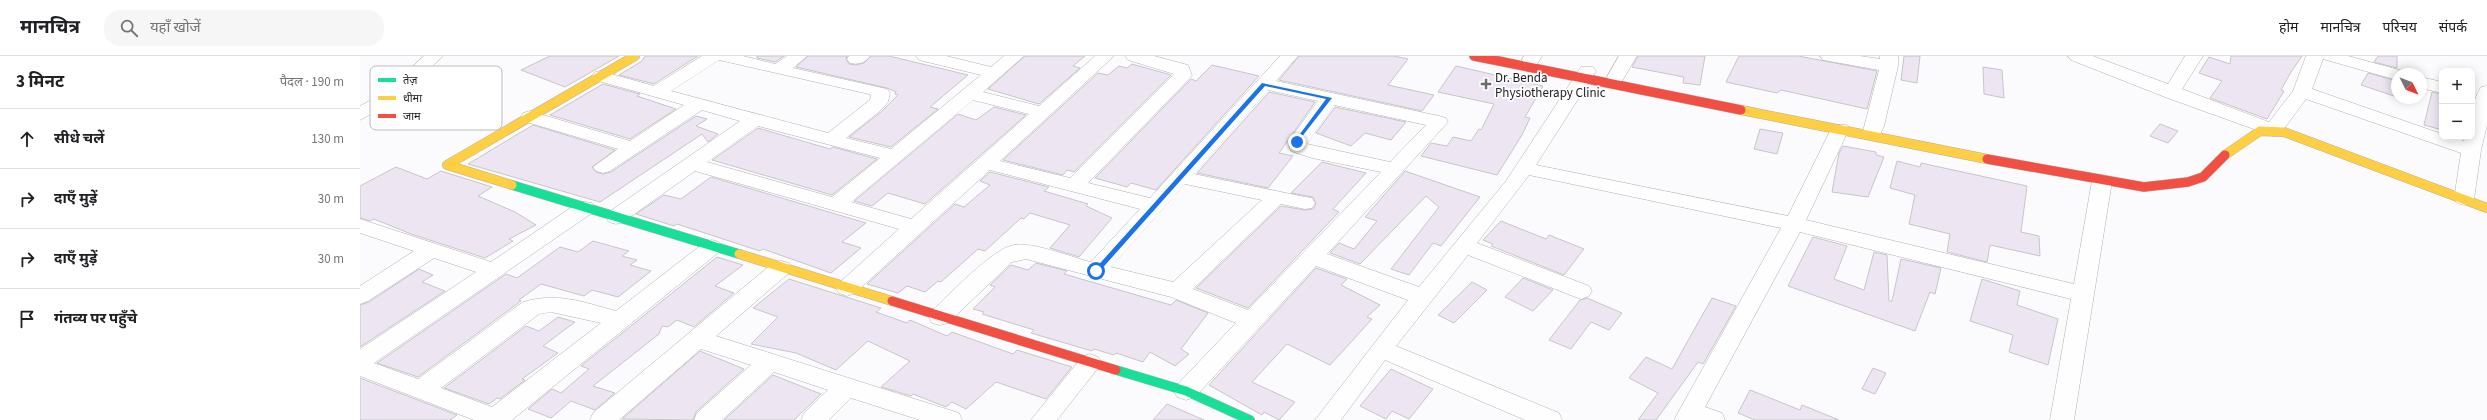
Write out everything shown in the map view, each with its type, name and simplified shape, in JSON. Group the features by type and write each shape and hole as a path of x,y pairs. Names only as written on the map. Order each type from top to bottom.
{"street":[{"path":"423,66 434,56"},
{"path":"656,92 714,56"},
{"path":"722,56 778,70 874,90 881,93 879,102 874,107 831,140"},
{"path":"778,70 798,56"},
{"path":"925,56 995,73"},
{"path":"836,204 1015,56"},
{"path":"847,288 1105,56"},
{"path":"1074,185 1183,75 1182,69 1175,65 1134,56"},
{"path":"1096,271 1289,56"},
{"path":"1474,56 1585,74 1874,128 2102,180 2144,187 2188,182 2203,177 2225,155 2260,132 2273,130 2302,92 2316,56"},
{"path":"1511,56 1532,58 1585,74 1616,76 1814,114"},
{"path":"1616,76 1628,56"},
{"path":"1830,56 1889,61 1874,128"},
{"path":"2077,56 2171,93 2273,130 2284,132 2487,208"},
{"path":"2171,93 2194,56"},
{"path":"2329,56 2391,74"},
{"path":"631,57 447,165 940,318 1186,391 1250,420"},
{"path":"1327,420 1524,168 1585,74"},
{"path":"601,76 831,140 895,156"},
{"path":"1186,391 1395,169 1448,125 1264,84"},
{"path":"2427,84 2439,87"},
{"path":"2302,92 2471,150"},
{"path":"970,94 1043,112"},
{"path":"2464,199 2481,96"},
{"path":"1330,98 1297,142 1298,147 1312,152 1395,169"},
{"path":"603,166 699,104"},
{"path":"360,114 370,108"},
{"path":"530,117 632,147"},
{"path":"616,217 755,119"},
{"path":"1714,420 1689,416 1794,224 1841,123"},
{"path":"1937,139 2163,185"},
{"path":"986,163 1155,206"},
{"path":"692,164 915,227"},
{"path":"1524,168 1794,224 2083,294"},
{"path":"1181,177 1305,203"},
{"path":"2062,420 2102,180"},
{"path":"1177,291 1277,197"},
{"path":"360,361 584,208"},
{"path":"360,226 493,270"},
{"path":"1464,246 1581,291"},
{"path":"360,367 497,419 712,247"},
{"path":"360,296 431,250"},
{"path":"940,318 1004,257 1014,252 1026,252 1177,291 1252,320"},
{"path":"1313,257 1424,296"},
{"path":"602,420 781,268"},
{"path":"421,390 531,308 540,304 554,304 620,320"},
{"path":"698,338 938,418"},
{"path":"1381,349 1550,420"},
{"path":"706,420 770,362"},
{"path":"1043,420 1090,363"},
{"path":"813,420 847,387"}],"building":[{"path":"550,56 619,56 565,87 521,70"},
{"path":"645,56 698,56 654,84 619,75 642,61"},
{"path":"757,56 784,56 775,62 757,58"},
{"path":"808,56 847,56 846,59 849,64 856,65 864,63 871,56 889,56 968,75 930,107 938,109 891,147 849,137 881,112 898,95 895,94 896,92 887,88 796,67"},
{"path":"1025,56 1085,56 1073,66 1080,68 1039,104 988,89"},
{"path":"1299,56 1394,56 1408,59 1388,85 1434,95 1422,111 1279,80"},
{"path":"1638,56 1705,56 1700,85 1683,83 1684,77 1632,67"},
{"path":"1739,56 1798,56 1877,71 1867,109 1781,90 1777,93 1726,82"},
{"path":"1904,56 1920,56 1917,83 1901,80"},
{"path":"2231,56 2302,56 2281,90 2284,91 2267,119 2210,98 2222,81 2199,73 2209,57 2230,64"},
{"path":"2378,56 2397,56 2397,68 2374,62"},
{"path":"1132,64 1171,75 1074,172 1067,170 1063,175 1003,160 1098,73 1108,75 1119,66 1127,68"},
{"path":"1212,65 1259,76 1156,190 1131,183 1127,187 1095,178 1191,79 1196,81"},
{"path":"1456,66 1543,86 1525,117 1530,118 1522,135 1497,175 1421,156 1431,143 1447,146 1453,137 1471,141 1479,129 1481,130 1494,104 1438,92"},
{"path":"1983,67 2002,70 2004,98 1984,94"},
{"path":"2368,73 2391,79 2391,95 2361,85"},
{"path":"603,84 640,94 637,96 676,109 630,139 550,115"},
{"path":"1269,92 1315,102 1279,153 1293,156 1268,188 1197,173"},
{"path":"2432,92 2439,93 2439,129 2424,125"},
{"path":"994,107 1026,115 925,204 888,193 872,206 854,201 958,114 976,120"},
{"path":"1335,107 1406,122 1391,140 1365,133 1351,146 1316,133"},
{"path":"696,116 707,119 696,126 718,134 708,142 702,134 600,202 468,164 533,125 615,150 592,167 596,172 603,174 611,172"},
{"path":"2160,124 2178,131 2168,143 2150,136"},
{"path":"758,128 830,149 833,147 877,159 832,195 712,160"},
{"path":"1760,129 1783,133 1777,154 1754,149"},
{"path":"1843,146 1876,152 1876,155 1884,157 1868,197 1832,192 1839,153"},
{"path":"1897,161 1920,167 1921,163 2027,186 2021,232 2039,236 2040,256 1990,245 1987,262 1947,252 1950,234 1909,224 1915,195 1890,188"},
{"path":"1322,162 1366,173 1333,209 1339,212 1248,308 1196,288 1281,206 1305,210 1313,209 1316,204 1313,197 1291,193"},
{"path":"396,167 427,179 441,171 492,187 478,196 515,212 536,225 509,239 513,241 485,258 411,234 374,219 370,221 360,218 360,186"},
{"path":"1405,171 1480,197 1441,246 1433,243 1409,275 1391,269 1439,207 1426,196 1360,264 1330,253 1339,243 1354,249 1377,221 1365,217"},
{"path":"990,172 1049,187 1044,191 1088,204 1086,206 1112,218 1079,257 1050,248 1070,225 1030,213 1024,219 1021,218 985,251 978,249 941,282 938,281 925,292 907,286 898,293 867,284 955,204 964,207 990,185 980,181"},
{"path":"711,177 866,223 842,242 861,248 831,273 763,249 760,251 677,224 674,226 636,214 664,195 681,199"},
{"path":"1501,221 1546,239 1549,235 1584,249 1564,275 1491,246 1493,244 1483,240"},
{"path":"1813,237 1847,246 1834,279 1864,290 1874,252 1887,255 1889,301 1892,301 1901,259 1941,268 1935,294 1930,292 1915,331 1788,286"},
{"path":"593,241 629,251 622,256 637,260 630,265 651,271 618,297 592,290 584,296 541,284 519,300 521,301 418,377 377,363 506,274 517,278 560,247 578,252"},
{"path":"717,257 743,265 715,286 734,293 694,327 677,320 668,327 662,326 659,334 593,386 615,393 595,410 571,401 551,418 528,409 552,389 561,393 589,369 581,366"},
{"path":"1036,263 1067,271 1064,274 1171,305 1176,300 1208,313 1181,349 1189,354 1175,366 1150,352 1143,362 1116,353 1114,355 1094,349 1092,351 1031,333 1034,330 982,314 984,312 973,309 995,287 990,285 1011,265 1028,270"},
{"path":"1316,268 1347,279 1341,285 1380,305 1367,317 1372,319 1330,365 1287,344 1252,382 1295,402 1279,420 1264,412 1262,415 1209,385"},
{"path":"419,269 433,275 422,282 445,291 360,347 360,305 369,302"},
{"path":"1523,278 1553,290 1533,311 1505,297"},
{"path":"789,279 881,308 876,312 907,323 910,320 947,336 952,332 1013,354 1017,350 1072,367 1046,399 996,382 966,409 952,402 946,407 913,394 911,396 881,387 910,361 868,341 836,370 796,353 751,344 778,317 753,308"},
{"path":"1982,279 2020,291 2017,305 2058,319 2048,365 2009,352 2013,335 1970,321"},
{"path":"1472,282 1487,290 1454,323 1438,315"},
{"path":"1587,298 1622,313 1609,330 1591,322 1571,349 1549,340 1580,300"},
{"path":"1712,298 1736,306 1703,364 1698,362 1656,420 1638,420 1658,393 1629,378 1646,357 1672,369"},
{"path":"558,317 575,322 543,346 558,353 522,379 525,380 500,399 497,398 489,404 444,388 526,326 539,331"},
{"path":"700,351 744,369 696,412 693,420 622,419"},
{"path":"1873,368 1886,373 1875,394 1862,389"},
{"path":"1391,369 1433,389 1409,419 1392,411 1386,419 1360,406"},
{"path":"773,375 821,394 794,420 724,420"},
{"path":"360,378 457,415 450,420 360,420"},
{"path":"1750,390 1800,410 1802,405 1839,420 1755,420 1738,413"},
{"path":"1167,404 1204,420 1153,420"}],"traffic: fast":[{"path":"512,185 739,254"},
{"path":"1116,370 1186,391 1250,420"}],"traffic: slow":[{"path":"512,185 447,165 635,56"},
{"path":"1741,110 1987,159"},
{"path":"2225,155 2260,131 2284,132 2487,208"},
{"path":"739,254 892,301"}],"traffic: jam":[{"path":"1474,56 1741,110"},
{"path":"1987,159 2144,187 2188,182 2203,177 2225,155"},
{"path":"892,301 1116,370"}],"place":[{"name":"Dr. Benda Physiotherapy Clinic","path":"1486,84"}],"route":[{"path":"1096,271 1264,84 1330,98 1297,142"}]}
